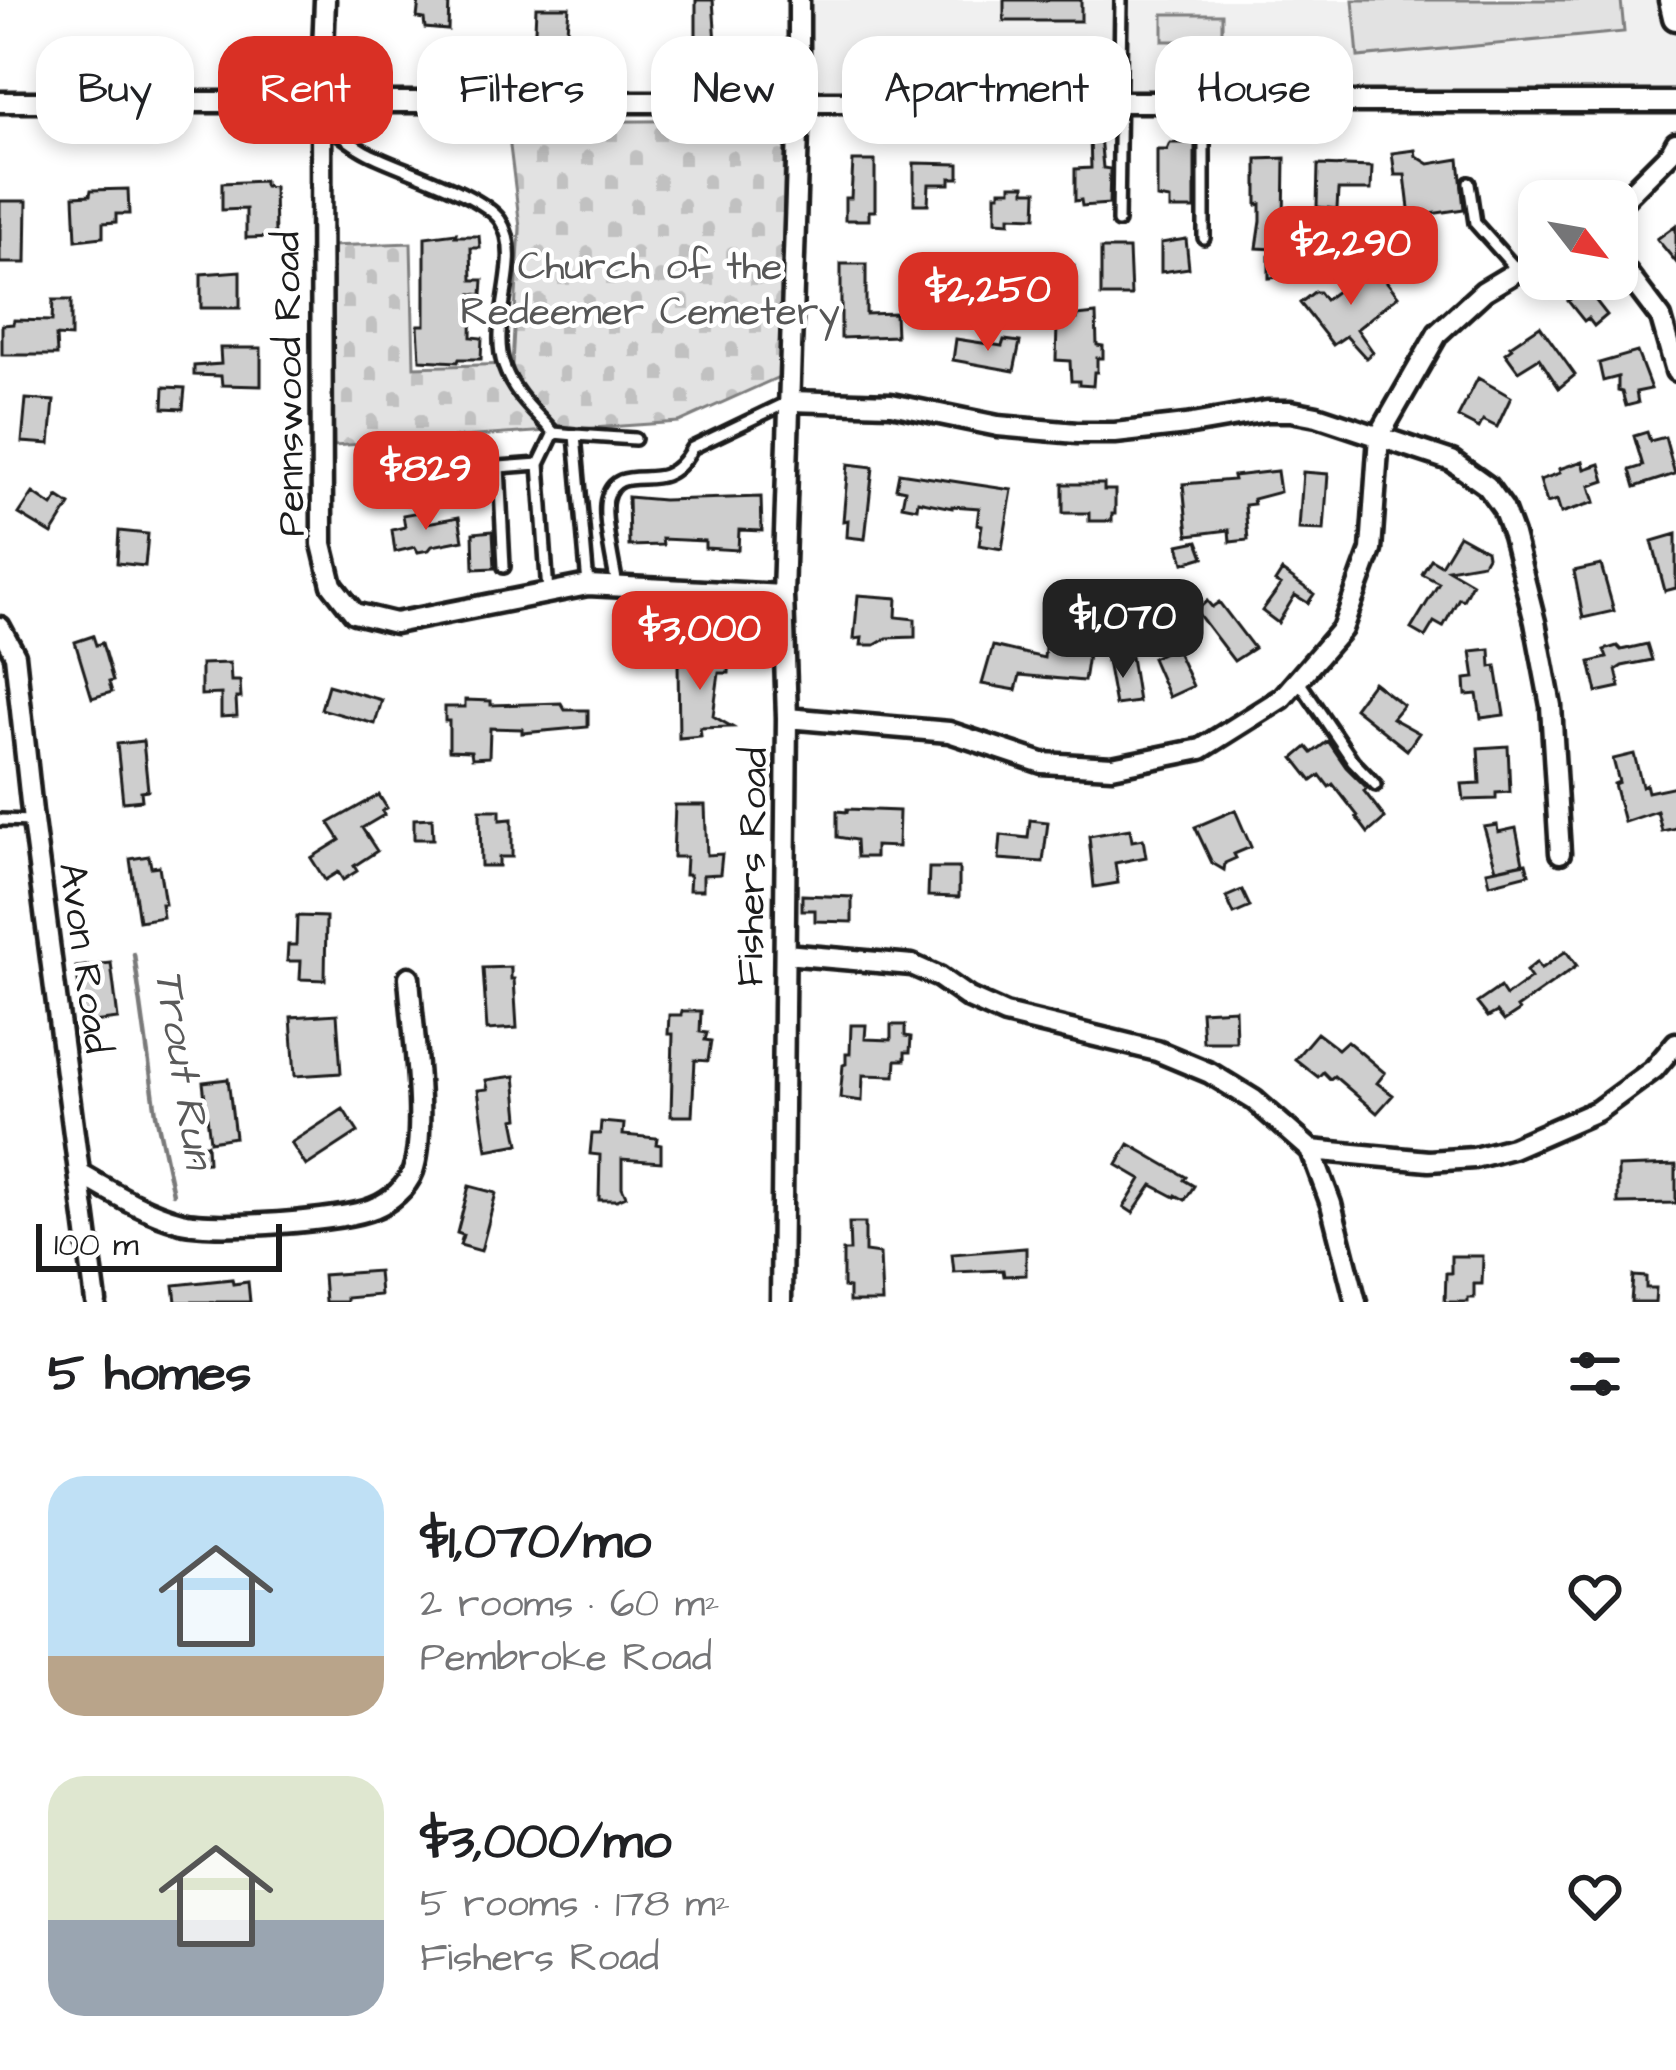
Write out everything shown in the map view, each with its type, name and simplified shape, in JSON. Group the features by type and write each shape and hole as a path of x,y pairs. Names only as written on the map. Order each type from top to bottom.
{"street":[{"name":"Pennswood Road","path":"324,36 325,0"},
{"name":"Fishers Road","path":"799,0 799,36"},
{"path":"1672,0 1676,17"},
{"path":"1353,101 1676,102"},
{"path":"0,102 218,109"},
{"path":"393,110 651,104"},
{"path":"1638,187 1676,143"},
{"name":"Pennswood Road","path":"321,144 322,544 332,585 354,613 395,623 587,585 783,595"},
{"name":"Fishers Road","path":"781,1302 788,718 783,595 798,144"},
{"path":"788,718 949,732 1042,763 1112,767 1201,749 1282,698 1342,629 1371,550 1379,436 1438,333 1484,291 1518,271"},
{"path":"1638,288 1661,318 1676,371"},
{"path":"790,401 891,404 998,426 1078,433 1115,433 1267,410 1291,411 1452,461 1486,487 1503,508 1514,535 1551,706 1560,853"},
{"name":"Avon Road","path":"0,627 15,655 32,821 96,1302"},
{"path":"785,954 912,965 1005,1014 1157,1051 1210,1072 1255,1100 1311,1150 1331,1204 1356,1302"},
{"path":"80,1174 135,1206 184,1223 254,1224 353,1215 377,1208 398,1193 412,1172 419,1129 409,976"},
{"path":"1311,1150 1429,1161 1474,1158 1512,1148 1597,1112 1654,1069 1676,1042"}],"lane":[{"path":"1121,0 1121,36"},
{"path":"355,144 469,198 498,217 510,249 498,337 502,363 513,387 554,433 635,439"},
{"path":"1118,222 1120,144"},
{"path":"1204,144 1204,238"},
{"path":"1469,183 1475,223 1518,271"},
{"path":"616,586 605,506 611,489 626,478 663,476 685,460 692,448 790,401"},
{"path":"548,593 539,464 554,433"},
{"path":"575,436 587,585"},
{"path":"504,567 499,467 539,464"},
{"path":"1298,680 1353,761 1376,785"},
{"path":"0,820 32,821"}],"shaded area":[{"path":"799,0 1672,0 1676,102 1353,102 1353,36 1155,36 1155,101 1131,101 1131,36 842,36 842,101 818,101 818,36 799,36"}],"green space":[{"path":"1353,0 1621,0 1624,32 1358,57"},
{"path":"1163,14 1222,14 1222,36 1163,36"},
{"name":"Church of the Redeemer Cemetery","path":"627,121 651,121 651,144 785,144 781,376 679,422 334,446 330,246 411,243 414,367 512,364 520,227 510,144 627,144"}],"building":[{"path":"419,0 449,0 448,30 425,28 424,19 417,18"},
{"path":"696,0 713,0 716,36 696,36"},
{"path":"1004,0 1081,0 1081,21 1004,21"},
{"path":"536,7 569,7 566,36 535,36"},
{"path":"1090,144 1101,144 1103,168 1110,169 1109,204 1082,206 1081,200 1075,201 1075,169 1091,168"},
{"path":"1170,144 1195,144 1195,209 1170,209 1170,200 1157,198 1157,150 1167,150"},
{"path":"1415,150 1429,164 1459,159 1464,209 1410,217 1405,175 1395,175 1392,153"},
{"path":"1285,158 1284,224 1275,224 1275,249 1257,248 1261,204 1257,205 1257,159"},
{"path":"853,161 875,161 875,211 869,211 869,220 845,220"},
{"path":"914,163 959,164 959,178 950,178 950,184 929,184 928,204 914,204"},
{"path":"1318,165 1372,167 1371,190 1338,190 1337,209 1317,207"},
{"path":"264,181 264,186 274,187 275,237 246,238 246,209 222,210 222,183"},
{"path":"1011,185 1037,191 1036,217 996,221 996,194 1011,190"},
{"path":"128,189 129,214 116,214 116,222 103,223 103,237 76,240 74,196 90,195 91,190"},
{"path":"0,201 27,201 26,263 0,263"},
{"path":"1676,225 1676,262 1657,239"},
{"path":"479,236 480,248 471,248 472,280 483,280 482,295 472,294 471,337 482,338 481,359 420,360 425,237"},
{"path":"1186,239 1189,268 1161,272 1161,243"},
{"path":"1101,249 1129,249 1131,296 1101,296"},
{"path":"1290,254 1291,276 1269,278 1269,256"},
{"path":"841,264 866,264 866,314 895,313 896,336 841,338"},
{"path":"1053,264 1074,266 1074,286 1054,285"},
{"path":"1373,264 1398,296 1357,329 1373,352 1366,358 1346,336 1333,345 1300,303 1314,292 1325,300"},
{"path":"240,271 240,308 201,308 201,274"},
{"path":"53,300 71,300 71,337 56,336 57,355 2,355 2,325 14,320 52,321"},
{"path":"1595,300 1607,315 1594,326 1568,301"},
{"path":"1096,314 1097,345 1103,346 1103,358 1097,358 1093,386 1079,385 1071,381 1070,361 1056,360 1057,325 1064,318"},
{"path":"1540,326 1575,375 1559,388 1539,358 1518,371 1505,353"},
{"path":"956,339 1002,346 1004,340 1020,342 1014,371 953,360"},
{"path":"220,348 261,348 261,386 222,385 221,376 194,375 194,366 221,364"},
{"path":"1637,352 1651,389 1636,392 1638,403 1626,406 1618,391 1618,377 1603,381 1599,363"},
{"path":"1478,378 1511,397 1497,427 1483,420 1479,428 1458,417"},
{"path":"164,387 185,388 183,409 163,408"},
{"path":"26,399 54,401 50,444 22,442"},
{"path":"1647,432 1650,441 1665,437 1675,474 1635,487 1630,470 1643,466 1634,436"},
{"path":"1583,461 1585,469 1600,464 1605,481 1590,486 1595,502 1561,513 1557,500 1547,503 1540,480"},
{"path":"848,464 873,467 865,539 847,537 848,520 843,521"},
{"path":"1277,471 1280,492 1245,505 1248,540 1230,542 1229,530 1188,535 1183,484"},
{"path":"1303,472 1328,474 1324,530 1299,529"},
{"path":"899,473 1012,490 1002,549 979,545 979,508 918,501 917,508 902,505 905,490 896,488"},
{"path":"1063,484 1104,484 1104,490 1115,490 1112,521 1089,521 1089,513 1063,513"},
{"path":"33,493 52,506 58,497 70,505 52,534 19,514"},
{"path":"628,497 761,497 762,531 739,530 738,550 705,548 705,541 662,539 663,545 629,546"},
{"path":"425,511 427,523 459,517 463,540 418,552 415,547 395,552 392,530 405,527 403,515"},
{"path":"119,531 148,534 145,566 117,563"},
{"path":"493,531 495,568 474,569 473,533"},
{"path":"1676,534 1676,588 1665,591 1652,541"},
{"path":"1459,535 1486,550 1487,556 1483,563 1448,569 1472,583 1443,627 1434,622 1425,637 1411,629 1439,583 1422,574 1431,559 1441,565"},
{"path":"1198,541 1204,557 1184,563 1179,545"},
{"path":"1601,565 1614,611 1583,618 1574,571"},
{"path":"1282,571 1314,594 1308,603 1295,595 1278,623 1262,611 1281,585 1275,582"},
{"path":"858,595 897,598 896,617 915,619 915,637 861,645 862,638 854,639"},
{"path":"1207,601 1212,607 1219,602 1254,648 1234,661 1196,611"},
{"path":"1048,618 1076,621 1073,646 1089,648 1084,681 1020,675 1016,690 982,684 993,646 1044,658"},
{"path":"93,636 96,645 102,643 113,681 109,682 112,692 92,698 75,642"},
{"path":"1647,644 1652,660 1622,666 1616,670 1620,687 1597,692 1590,662 1607,658 1604,650"},
{"path":"1175,647 1193,686 1169,697 1152,658"},
{"path":"1490,649 1504,715 1481,718 1477,694 1466,695 1465,679 1475,678 1471,651"},
{"path":"699,652 730,652 729,673 719,673 713,716 732,727 700,728 701,736 679,738 678,662 698,663"},
{"path":"1131,657 1138,702 1115,705 1107,661"},
{"path":"230,663 231,681 240,681 241,698 236,698 237,716 221,717 221,694 201,695 201,664"},
{"path":"1373,682 1403,705 1392,718 1419,733 1407,750 1354,708"},
{"path":"328,685 382,700 375,724 321,709"},
{"path":"465,700 491,701 491,705 561,703 565,710 588,710 588,727 522,733 522,729 490,728 489,757 472,758 471,751 449,750 449,721 445,721 445,707 465,707"},
{"path":"143,741 148,790 141,791 142,800 123,802 117,744"},
{"path":"1328,741 1385,818 1368,833 1333,784 1329,787 1320,775 1312,781 1294,758 1307,747 1312,753"},
{"path":"1508,746 1510,792 1496,793 1496,799 1464,800 1462,784 1480,783 1478,748"},
{"path":"1634,754 1648,792 1676,786 1676,828 1662,831 1657,811 1624,822 1613,759"},
{"path":"379,795 387,808 384,815 362,828 377,851 343,880 338,872 325,880 311,858 340,840 329,823"},
{"path":"675,805 705,805 707,855 722,854 720,874 703,875 703,890 689,890 686,857 673,857"},
{"path":"480,810 500,810 500,820 512,819 512,857 499,857 499,866 481,866"},
{"path":"1235,810 1251,847 1234,854 1236,858 1225,863 1224,870 1212,863 1195,827"},
{"path":"837,811 899,811 898,847 875,846 875,857 857,857 856,840 837,837"},
{"path":"432,818 433,839 414,839 414,819"},
{"path":"1030,820 1048,822 1043,862 999,859 1001,835 1028,838"},
{"path":"1497,825 1498,832 1516,828 1523,863 1496,869 1484,827"},
{"path":"1130,829 1132,841 1143,839 1146,857 1115,863 1118,883 1094,887 1089,836"},
{"path":"149,856 151,867 159,866 163,917 139,921 130,859"},
{"path":"1526,863 1529,874 1490,884 1487,871"},
{"path":"929,868 959,868 959,897 928,896"},
{"path":"1242,890 1250,907 1234,914 1226,897"},
{"path":"802,895 852,897 852,922 815,921 815,910 802,910"},
{"path":"297,916 326,917 325,980 300,979 301,961 287,961 288,945 296,945"},
{"path":"1566,951 1577,966 1504,1021 1497,1012 1488,1017 1477,1003 1500,987 1506,996 1531,978 1526,971 1537,962 1541,969"},
{"path":"111,963 118,1019 84,1023 76,967"},
{"path":"511,967 517,1028 487,1030 483,968"},
{"path":"1235,1009 1236,1042 1203,1042 1201,1011"},
{"path":"701,1011 700,1032 707,1033 705,1040 711,1041 708,1061 695,1060 692,1116 671,1116 673,1034 668,1034 669,1015"},
{"path":"337,1014 341,1073 295,1076 291,1017"},
{"path":"851,1025 866,1025 865,1039 891,1040 891,1025 905,1025 905,1036 911,1037 905,1060 896,1060 895,1076 863,1075 862,1101 840,1098"},
{"path":"1317,1033 1338,1049 1347,1041 1385,1073 1377,1083 1393,1095 1377,1113 1334,1076 1330,1079 1323,1072 1318,1077 1295,1059"},
{"path":"515,1076 519,1144 487,1150 478,1090 488,1089 486,1080"},
{"path":"228,1079 235,1137 210,1141 203,1082"},
{"path":"343,1109 358,1132 306,1166 291,1143"},
{"path":"601,1122 624,1124 623,1135 657,1138 656,1144 661,1145 661,1162 622,1159 626,1196 617,1200 599,1200 600,1155 590,1154 592,1134 600,1134"},
{"path":"207,1144 208,1162 191,1163 190,1145"},
{"path":"1129,1144 1186,1177 1194,1186 1185,1200 1152,1185 1133,1213 1124,1207 1141,1179 1117,1165"},
{"path":"1676,1165 1676,1203 1618,1204 1618,1167"},
{"path":"469,1186 496,1193 481,1251 460,1245 463,1235 457,1233"},
{"path":"849,1223 865,1223 865,1252 880,1254 882,1302 849,1302 849,1288 843,1287 843,1251 850,1251"},
{"path":"1026,1248 1026,1275 1004,1276 1003,1270 954,1272 952,1254"},
{"path":"1451,1256 1483,1256 1482,1284 1474,1284 1474,1298 1468,1302 1445,1302"},
{"path":"378,1271 380,1295 325,1302 323,1275"},
{"path":"1633,1276 1646,1277 1646,1288 1656,1288 1655,1302 1631,1302"},
{"path":"232,1279 233,1284 248,1282 250,1302 176,1302 174,1285"}],"waterway":[{"name":"Trout Run","path":"134,954 156,1114 173,1194"}]}
